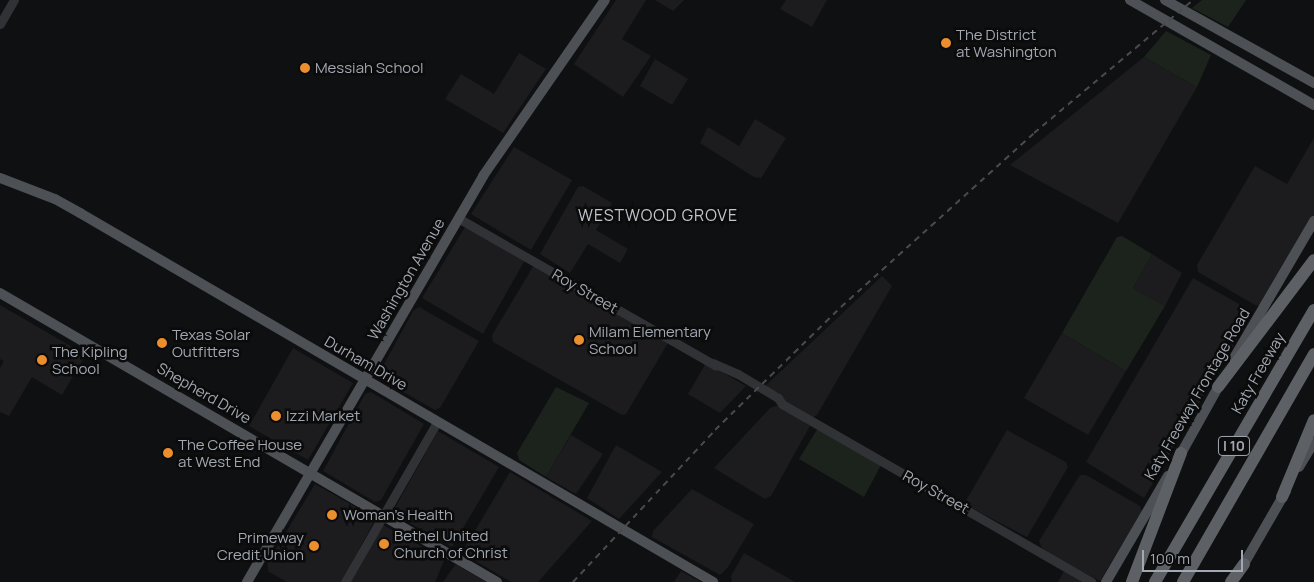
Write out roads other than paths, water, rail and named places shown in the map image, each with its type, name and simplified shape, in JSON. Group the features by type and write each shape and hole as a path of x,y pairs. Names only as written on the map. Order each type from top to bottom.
{"highway":[{"path":"1218,387 1314,260"},
{"name":"Katy Freeway","path":"1155,582 1314,310"},
{"name":"I 10","path":"1183,582 1314,354"},
{"path":"1282,498 1314,420"},
{"path":"1132,582 1181,453"},
{"path":"1232,582 1244,564"}],"main road":[{"name":"Washington Avenue","path":"247,582 483,176 605,0"},
{"path":"1130,0 1314,105"},
{"path":"1165,0 1314,83"},
{"name":"Durham Drive","path":"0,178 55,199 713,582"},
{"name":"Katy Freeway Frontage Road","path":"1106,582 1314,221"},
{"name":"Shepherd Drive","path":"0,292 312,472 383,516 497,582"},
{"path":"1244,564 1314,442"}],"street":[{"path":"0,24 14,0"},
{"name":"Roy Street","path":"458,218 781,402 1091,582"},
{"path":"345,582 437,422"}],"railway":[{"path":"573,582 715,430 841,307 1034,133 1193,0"}],"place":[{"name":"The District at Washington","path":"946,43"},
{"name":"Messiah School","path":"305,68"},
{"name":"Milam Elementary School","path":"579,340"},
{"name":"Texas Solar Outfitters","path":"162,343"},
{"name":"The Kipling School","path":"42,360"},
{"name":"Izzi Market","path":"276,416"},
{"name":"The Coffee House at West End","path":"168,453"},
{"name":"Woman's Health","path":"332,515"},
{"name":"Bethel United Church of Christ","path":"384,544"},
{"name":"Primeway Credit Union","path":"314,546"}],"district":[{"name":"WESTWOOD GROVE","path":"658,215"}]}
